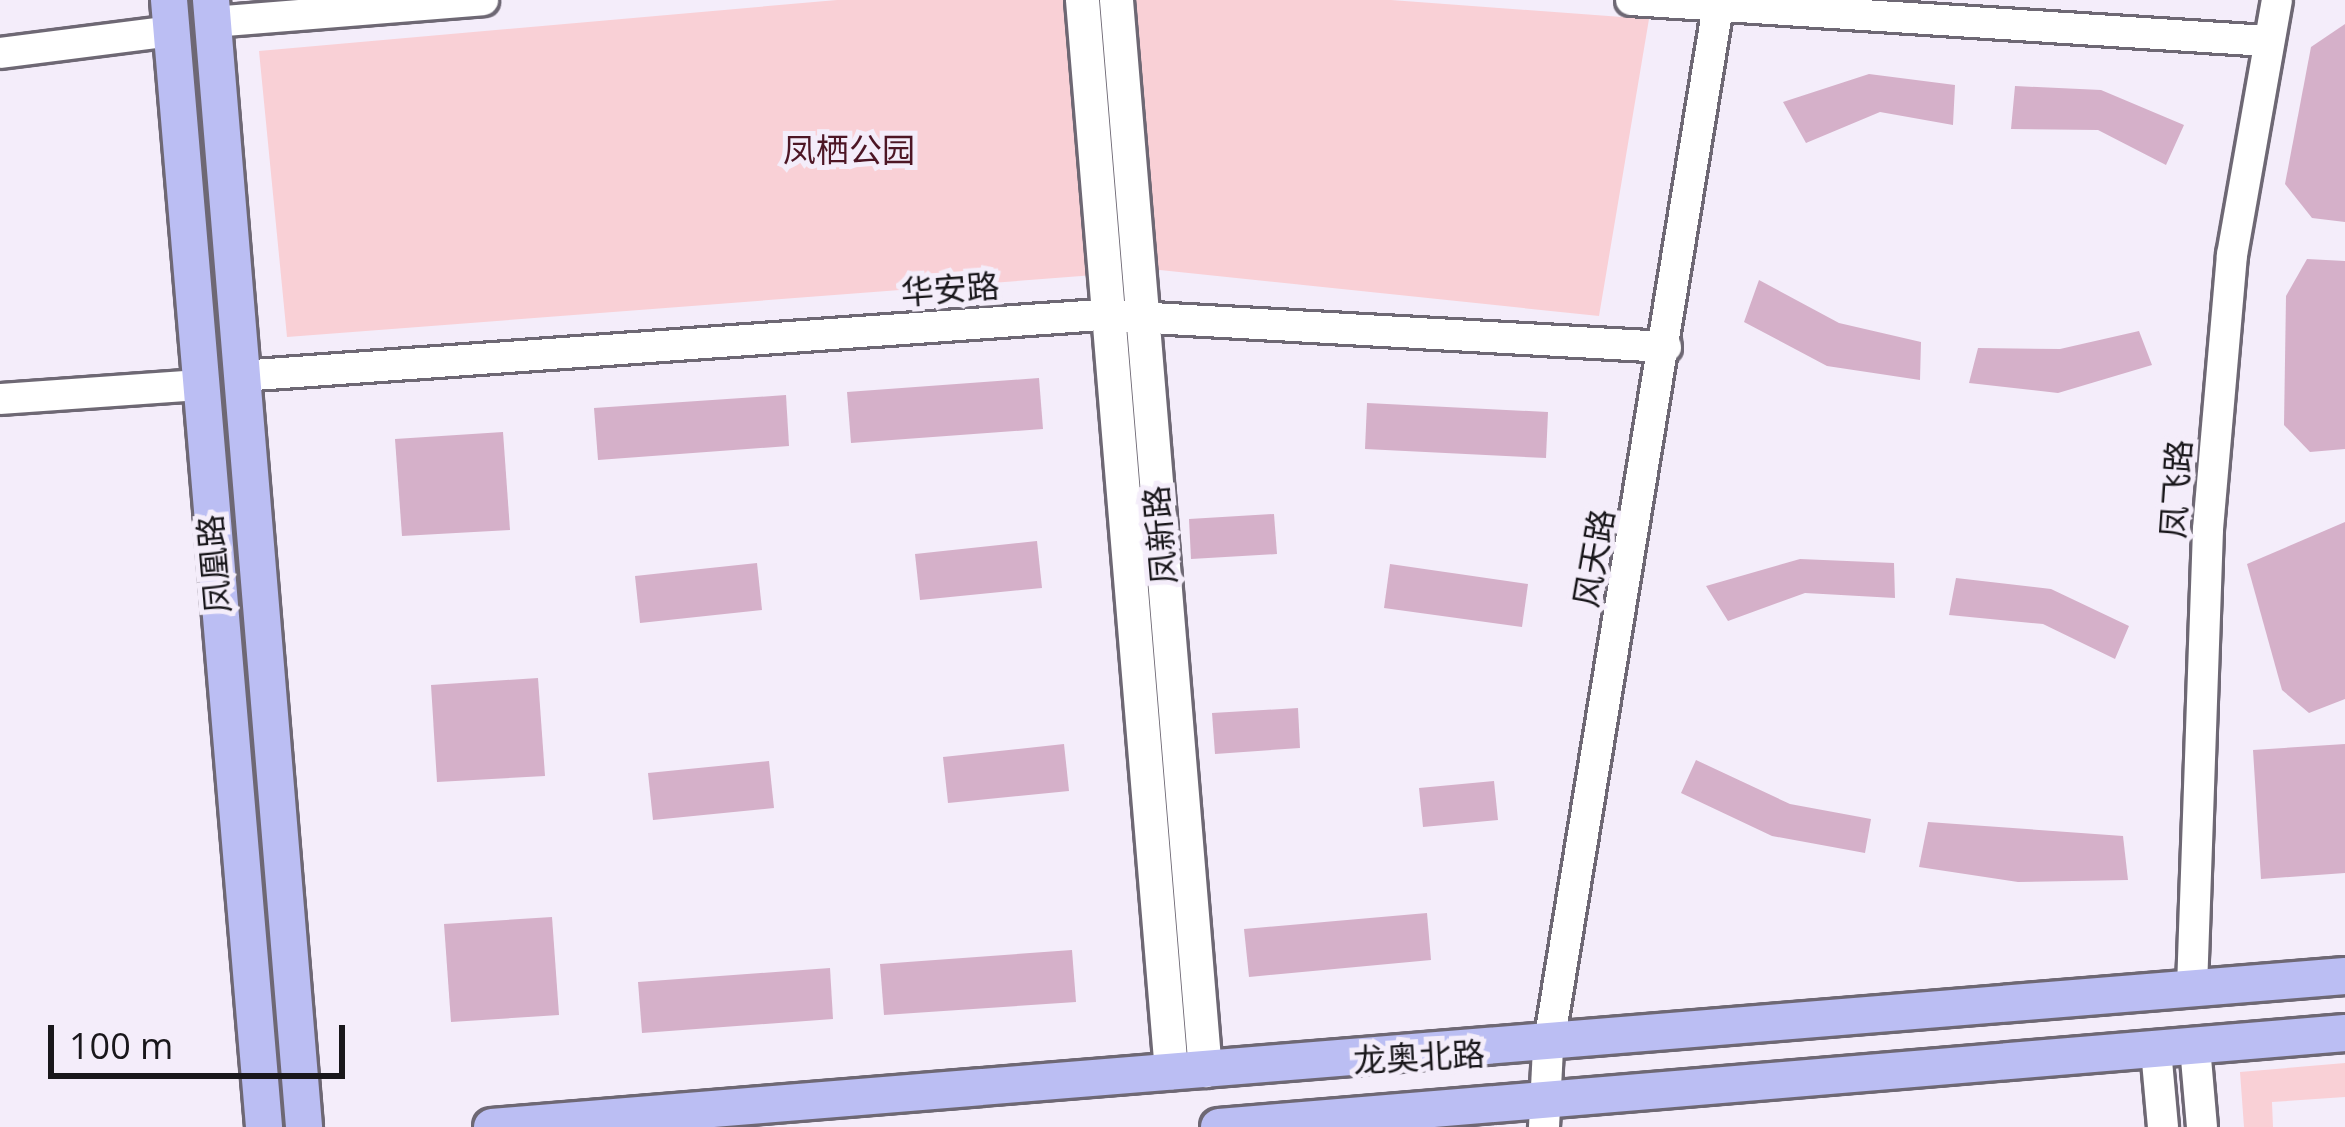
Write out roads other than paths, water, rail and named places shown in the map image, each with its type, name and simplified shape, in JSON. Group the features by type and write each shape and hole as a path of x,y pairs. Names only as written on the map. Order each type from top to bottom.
{"main road":[{"path":"1082,0 1125,316"},
{"name":"凤新路","path":"1116,0 1125,316 1188,1071"},
{"name":"凤凰路","path":"212,11 304,1127"},
{"name":"凤凰路","path":"171,15 264,1127"},
{"name":"龙奥北路","path":"492,1127 1188,1071 1548,1049 2345,976"},
{"name":"龙奥北路","path":"1220,1127 1543,1115 2345,1033"}],"street":[{"path":"212,11 483,0"},
{"path":"1631,0 2267,41"},
{"name":"凤飞路","path":"2192,988 2208,529 2232,255 2277,0"},
{"name":"风天路","path":"1543,1115 1548,1049 1666,347 1718,4"},
{"path":"0,52 54,49 171,15"},
{"name":"华安路","path":"240,376 1125,316 1666,347"},
{"path":"0,399 200,385"},
{"path":"2195,1047 2202,1127"},
{"path":"2156,1050 2163,1127"}],"park label":[{"name":"凤栖公园","path":"849,150"}]}
